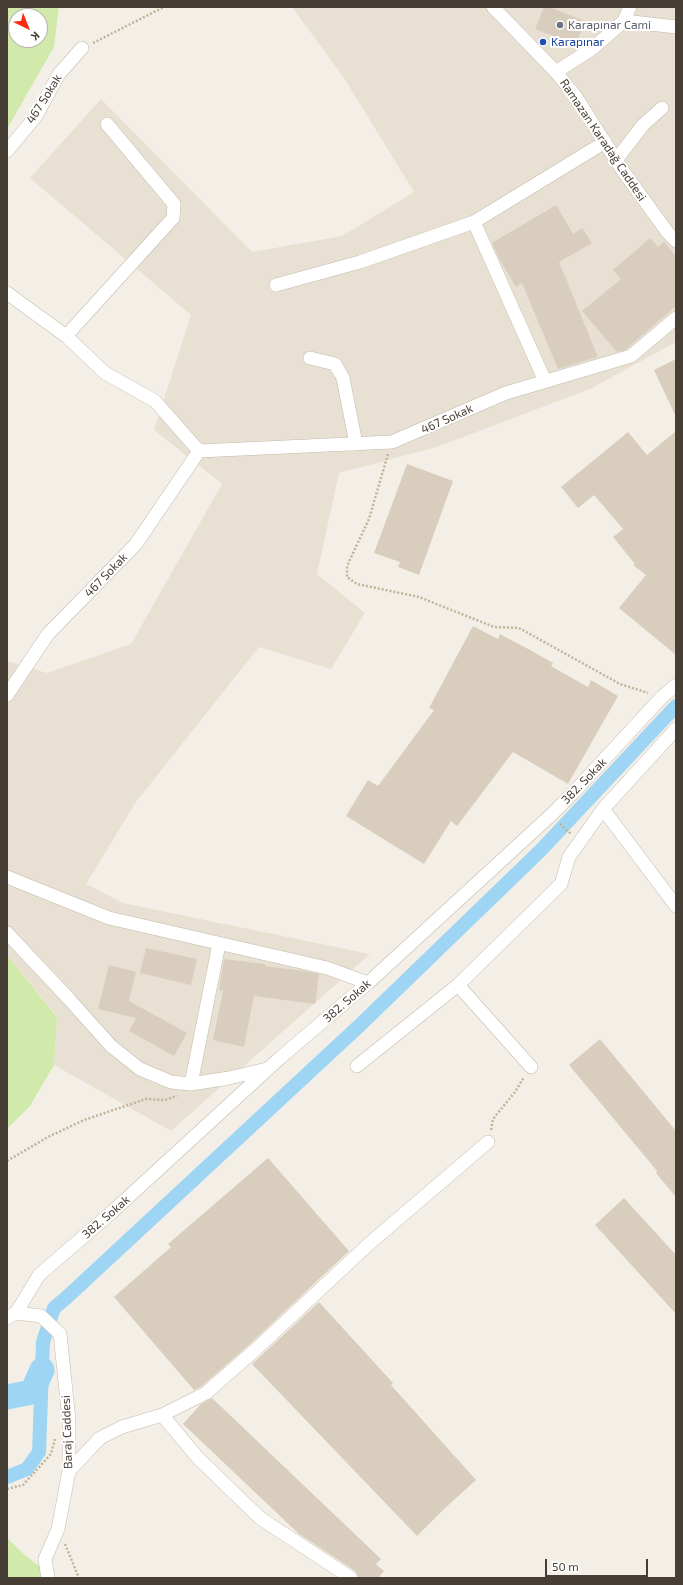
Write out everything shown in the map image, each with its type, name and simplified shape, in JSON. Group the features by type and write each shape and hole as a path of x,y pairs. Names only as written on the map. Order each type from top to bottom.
{"street":[{"name":"Ramazan Karadağ Caddesi","path":"493,7 556,72 576,97 616,160 668,233 676,241"},
{"path":"556,72 593,48 624,21 630,7"},
{"path":"624,21 676,27"},
{"name":"467 Sokak","path":"7,151 36,116 59,74 82,48"},
{"path":"616,160 643,125 662,108"},
{"path":"66,336 172,218 174,204 107,124"},
{"path":"276,285 360,262 474,222 605,142"},
{"path":"474,222 545,382"},
{"path":"7,292 66,336 105,373 155,401 199,450"},
{"name":"467 Sokak","path":"7,695 48,634 136,544 199,450 392,442 506,393 631,356 676,318"},
{"path":"310,358 335,364 343,378 356,444"},
{"name":"382. Sokak","path":"12,1315 39,1275 112,1212 268,1069 368,983 570,797 661,698 676,685"},
{"path":"357,1066 458,985 561,884 570,857 603,809 676,729"},
{"path":"603,809 676,906"},
{"path":"7,877 109,918 327,968 368,983"},
{"path":"7,933 69,999 110,1046 140,1069 171,1082 191,1084 229,1078 268,1069"},
{"path":"191,1084 219,944"},
{"path":"458,985 531,1067"},
{"path":"69,1471 100,1438 122,1427 162,1415 206,1392 254,1351 370,1243 488,1142"},
{"name":"Baraj Caddesi","path":"12,1315 41,1316 60,1334 69,1420 69,1471 58,1529 45,1559 48,1578"},
{"path":"162,1415 198,1458 260,1518 351,1578"}],"path":[{"path":"82,48 164,7"},
{"path":"392,442 369,519 346,566 347,577 357,584 419,597 494,627 520,628 620,684 661,698"},
{"path":"558,823 572,835"},
{"path":"488,1142 493,1119 515,1092 531,1067"},
{"path":"7,1161 48,1137 84,1120 146,1099 165,1100 178,1096 191,1084"},
{"path":"7,1489 23,1485 51,1454 57,1432"},
{"path":"58,1529 79,1578"}],"shaded area":[{"path":"292,7 676,7 676,342 590,389 437,447 339,473 317,574 365,613 331,669 259,647 136,802 86,884 123,903 370,954 171,1131 54,1065 57,1016 7,955 7,661 47,673 131,644 222,484 154,430 191,315 30,178 101,99 252,252 342,236 414,192 344,78"}],"green space":[{"path":"7,7 59,7 54,47 7,129"},
{"path":"7,955 57,1017 54,1065 30,1106 7,1129"},
{"path":"7,1538 26,1556 55,1578 7,1578"}],"building":[{"name":"Karapınar Cami","path":"544,7 549,7 585,21 576,45 535,29"},
{"path":"556,205 573,234 582,228 592,243 559,262 598,357 558,369 522,283 516,287 492,243"},
{"path":"650,238 658,247 664,242 676,256 676,306 625,350 617,352 582,311 621,279 613,270"},
{"path":"676,359 676,417 654,370"},
{"path":"676,431 676,655 619,608 646,575 633,565 635,564 613,537 623,529 594,495 578,508 561,487 628,432 647,455"},
{"path":"407,464 453,481 419,575 398,567 400,562 374,553"},
{"path":"473,626 498,639 500,634 553,663 551,666 588,687 591,680 618,696 568,784 513,752 457,826 451,821 424,864 346,816 368,780 378,786 434,710 429,708"},
{"path":"146,948 197,959 191,985 140,973"},
{"path":"224,959 265,964 265,966 319,974 315,1004 254,996 244,1047 213,1040 223,991 219,990"},
{"path":"109,965 136,972 129,1001 187,1033 174,1056 129,1031 136,1018 98,1009"},
{"path":"600,1039 676,1131 676,1197 656,1173 657,1171 569,1065"},
{"path":"268,1158 349,1251 249,1345 202,1386 194,1390 114,1297 171,1247 168,1244"},
{"path":"624,1198 676,1255 676,1314 595,1225"},
{"path":"319,1302 393,1383 391,1385 476,1480 417,1536 252,1364"},
{"path":"212,1398 381,1559 376,1564 384,1571 378,1578 359,1578 355,1571 299,1534 183,1424 201,1404"}],"waterway":[{"path":"7,1477 27,1469 39,1452 43,1342 54,1308 359,1026 541,850 676,706"},
{"path":"7,1397 32,1392 42,1370"}],"place":[{"name":"Karapınar Cami","path":"560,25"},
{"name":"Karapınar","path":"543,42"}]}
